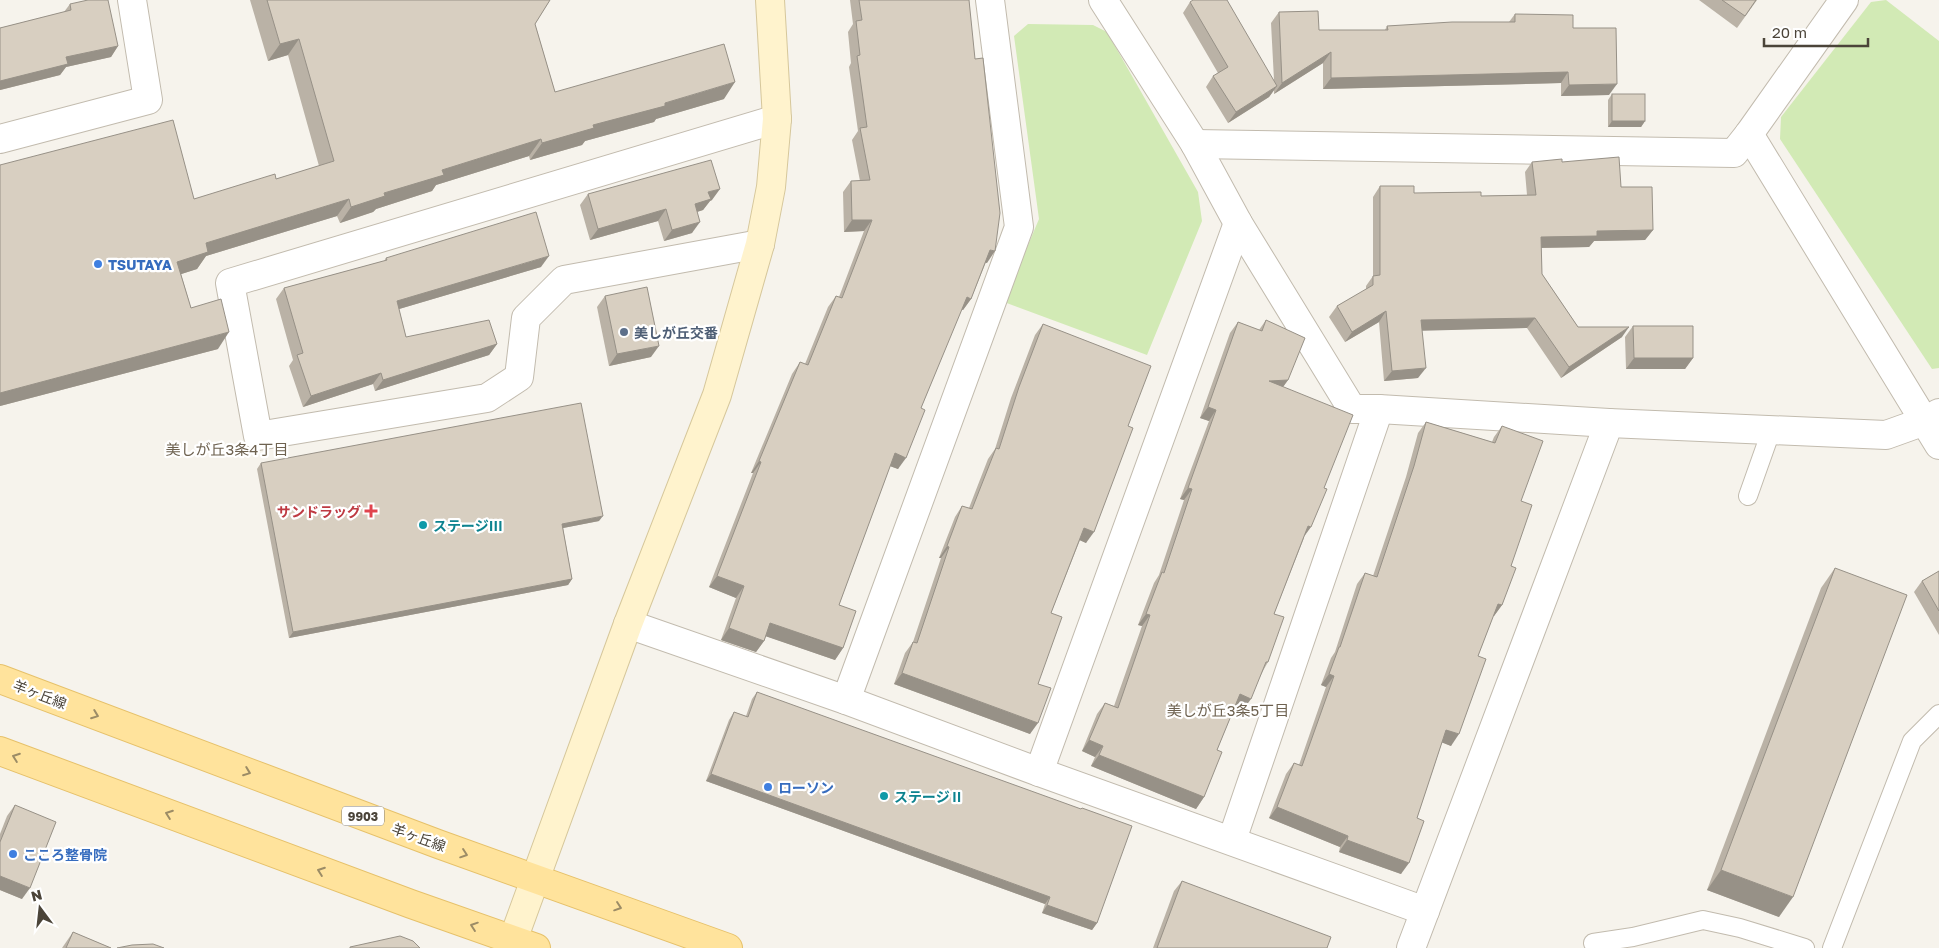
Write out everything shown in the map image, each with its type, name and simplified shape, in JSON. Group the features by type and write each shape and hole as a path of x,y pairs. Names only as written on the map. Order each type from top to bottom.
{"main road":[{"name":"羊ヶ丘線","path":"0,679 438,844 728,948"},
{"path":"0,751 520,945"}],"street":[{"path":"0,139 148,100 132,0"},
{"path":"520,945 535,879 628,624 717,395 760,244 771,187 776,119 770,0"},
{"path":"846,700 1019,227 990,0"},
{"path":"1103,0 1195,144 1238,223 1352,409 1771,431 1886,435 1932,417"},
{"path":"1195,144 1734,153 1844,0"},
{"path":"760,244 564,280 526,318 519,377 487,398 258,436 230,283 776,119"},
{"path":"1749,134 1932,417 1939,445"},
{"path":"1039,772 1238,223"},
{"path":"1232,840 1379,409"},
{"path":"1411,948 1610,423"},
{"path":"628,624 846,700 1039,772 1425,911"}],"lane":[{"path":"1748,496 1771,431"},
{"path":"1832,948 1912,741 1939,714"},
{"path":"1593,943 1634,937 1703,920 1740,928 1805,948"}],"green space":[{"path":"1886,0 1939,41 1939,368 1932,369 1780,139 1781,117 1871,2"},
{"path":"1028,24 1093,25 1107,32 1198,192 1202,221 1147,355 1004,302 1039,219 1014,36"}],"building":[{"path":"88,0 108,0 118,46 66,57 68,64 0,81 0,28 71,10 70,4"},
{"path":"267,0 550,0 535,24 555,92 724,44 735,82 665,103 665,106 593,125 594,128 542,143 541,139 442,170 444,175 384,193 385,196 351,207 349,199 206,243 208,252 177,262 191,308 221,299 229,332 0,393 0,165 173,120 194,199 275,174 276,179 334,161 299,39 280,44"},
{"path":"859,0 969,0 975,59 983,58 1000,213 995,251 990,250 971,299 967,297 921,408 925,410 906,458 895,453 839,605 856,611 843,648 770,623 764,641 729,628 744,586 717,576 761,462 759,461 800,362 808,365 836,296 842,298 872,220 852,220 851,181 870,180 860,128 867,127 857,56 860,55 856,21 862,20"},
{"path":"1193,0 1227,0 1277,86 1236,112 1213,76 1228,67 1190,2"},
{"path":"1722,0 1756,0 1745,16"},
{"path":"1318,11 1319,30 1388,30 1387,26 1452,22 1515,22 1515,14 1573,15 1573,28 1616,28 1617,84 1569,85 1568,72 1331,78 1331,52 1282,83 1279,12"},
{"path":"1612,94 1645,94 1645,121 1612,121"},
{"path":"1619,157 1621,187 1652,187 1653,230 1597,231 1597,236 1541,237 1542,274 1578,327 1629,327 1569,367 1535,318 1421,320 1426,368 1392,371 1386,311 1352,332 1337,306 1373,285 1373,276 1380,275 1380,186 1414,186 1414,193 1481,192 1481,196 1536,195 1532,162 1562,159 1562,162"},
{"path":"711,160 720,189 708,192 711,199 695,204 700,222 672,230 666,209 598,229 588,194"},
{"path":"536,212 549,256 397,301 406,337 489,320 497,344 383,380 381,373 311,396 297,355 303,353 284,288 387,260 386,258"},
{"name":"美しが丘交番","path":"647,287 659,346 617,354 605,296"},
{"path":"1266,320 1305,338 1288,380 1269,381 1353,415 1324,488 1327,489 1311,527 1308,526 1274,614 1284,617 1268,662 1266,662 1251,699 1240,694 1217,750 1222,752 1204,797 1099,755 1103,746 1089,740 1105,703 1118,708 1150,615 1146,614 1162,572 1164,573 1192,489 1188,488 1216,410 1208,407 1238,322 1262,331"},
{"path":"1043,324 1151,366 1128,426 1133,428 1094,532 1084,528 1051,613 1062,617 1038,684 1051,688 1038,723 902,673 913,642 917,643 949,547 947,546 962,506 972,509 996,448 999,449 1019,387"},
{"path":"1633,326 1693,326 1693,358 1634,358"},
{"name":"ステージⅢ","path":"581,403 603,516 562,524 572,579 293,632 261,463"},
{"path":"1426,422 1495,443 1502,426 1543,441 1521,501 1532,505 1511,566 1516,568 1502,605 1498,604 1478,656 1486,659 1459,734 1446,730 1417,818 1424,821 1409,863 1347,840 1348,836 1277,807 1294,763 1302,766 1334,676 1329,674 1365,573 1377,577 1414,466"},
{"path":"1835,568 1907,595 1793,897 1721,870"},
{"path":"1939,571 1939,611 1922,581"},
{"name":"ステージⅡ","path":"757,692 1132,826 1097,923 1047,905 1050,897 711,774 734,712 748,717"},
{"path":"15,805 56,822 30,888 0,876 0,842"},
{"path":"1182,881 1331,937 1327,948 1157,948"},
{"path":"73,932 111,948 66,948"},
{"path":"400,936 413,941 420,948 350,948 350,947"},
{"path":"153,944 164,948 117,948 132,945"}],"place":[{"name":"TSUTAYA","path":"98,264"},
{"name":"美しが丘交番","path":"624,332"},
{"name":"サンドラッグ","path":"371,511"},
{"name":"ステージⅢ","path":"423,525"},
{"name":"ローソン","path":"768,787"},
{"name":"ステージⅡ","path":"884,796"},
{"name":"こころ整骨院","path":"13,854"}],"district":[{"name":"美しが丘3条4丁目","path":"227,449"},
{"name":"美しが丘3条5丁目","path":"1228,710"}]}
